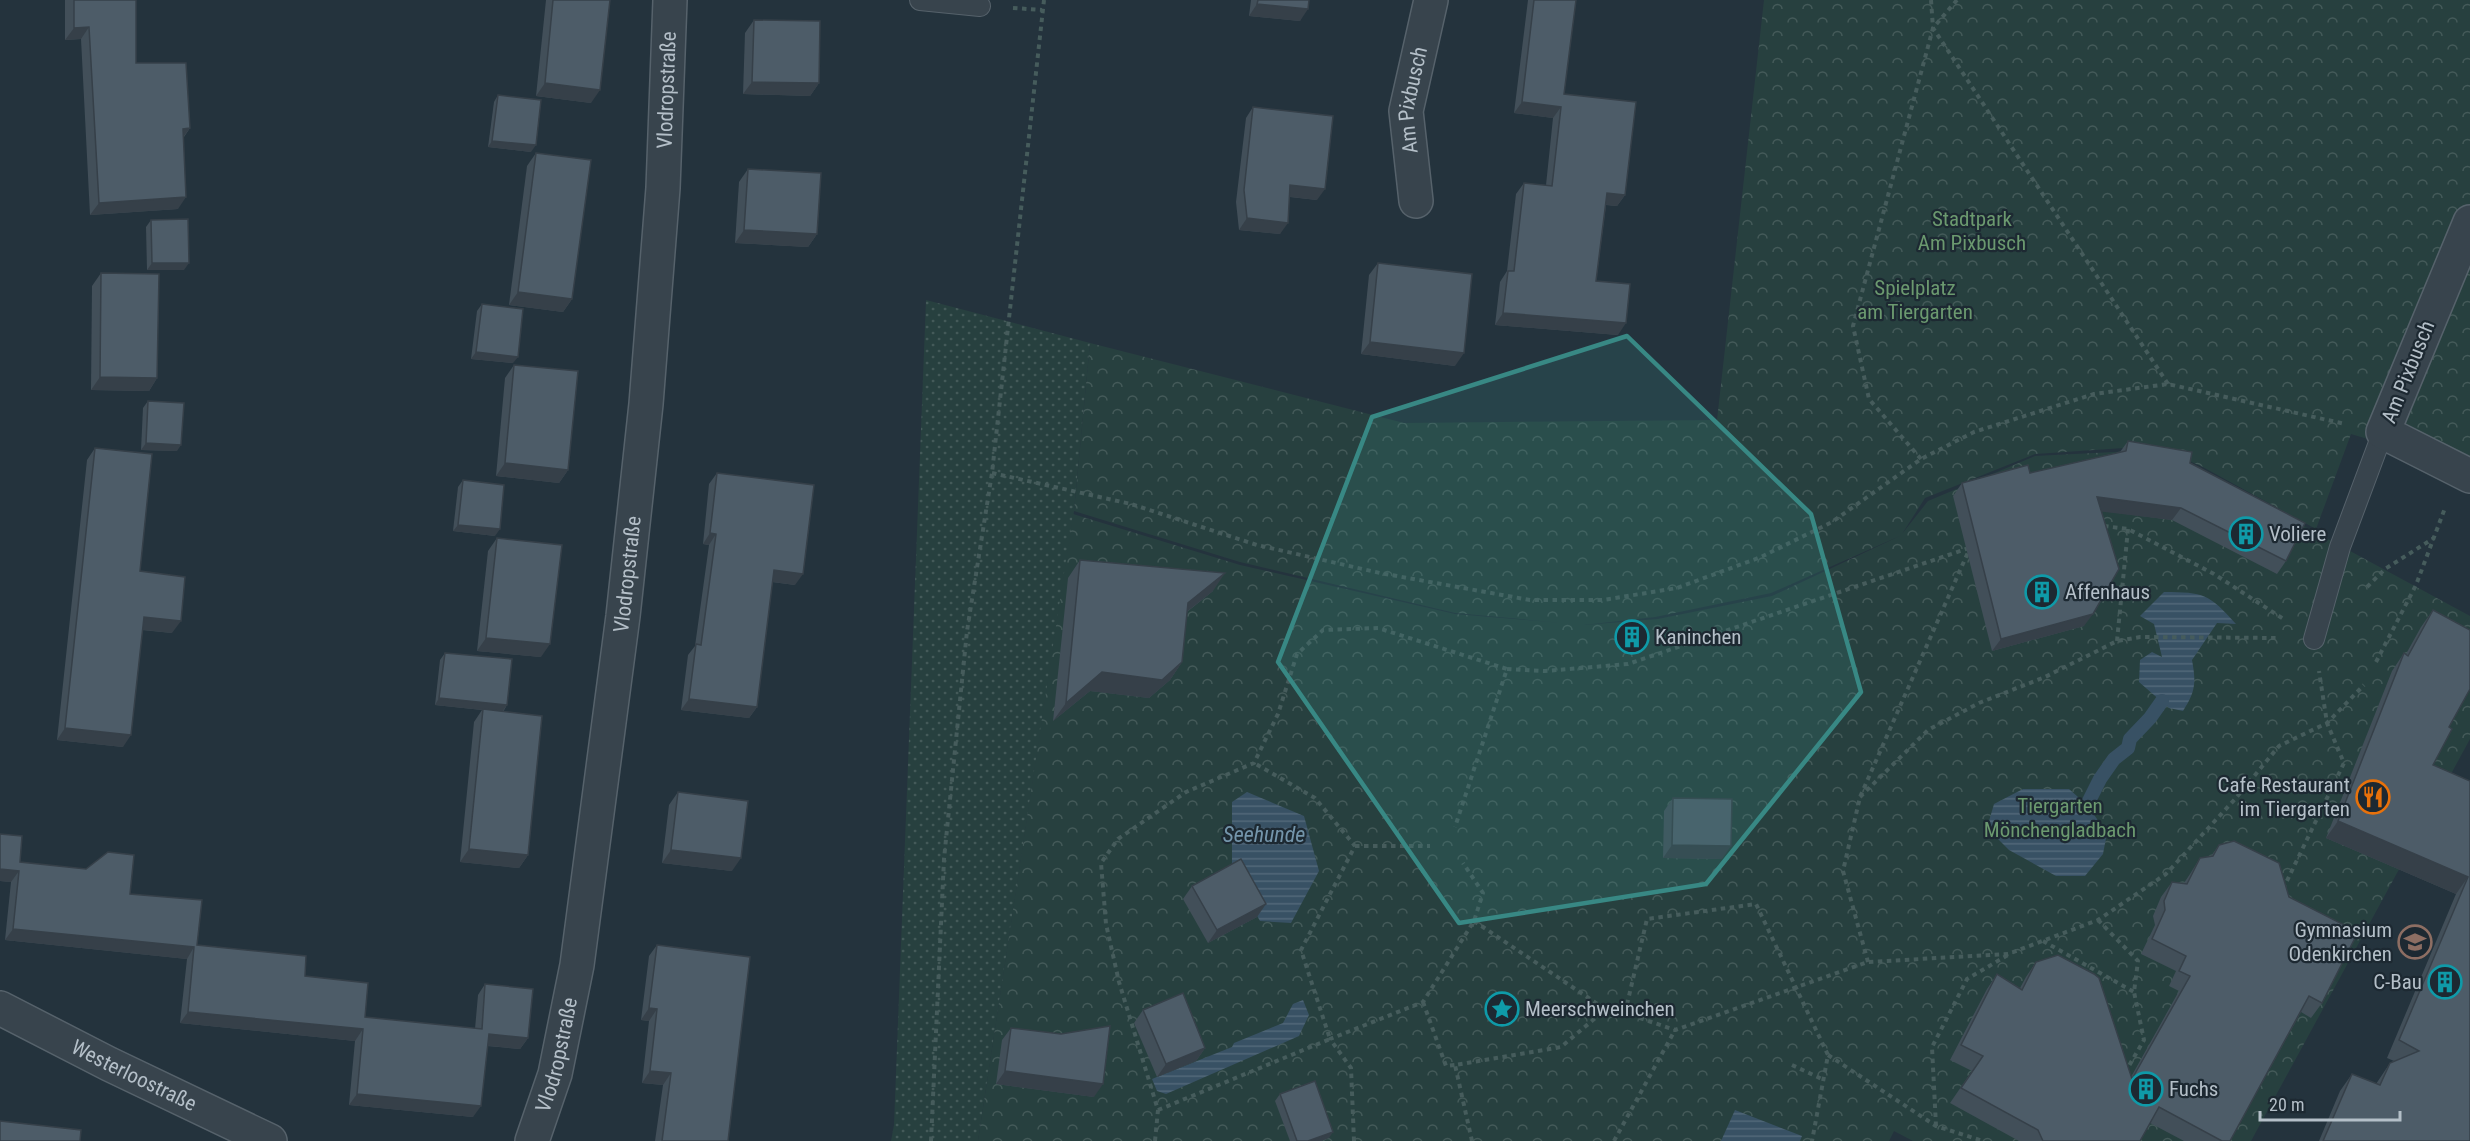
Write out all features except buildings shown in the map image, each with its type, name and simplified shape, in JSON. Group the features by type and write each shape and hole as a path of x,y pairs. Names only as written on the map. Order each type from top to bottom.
{"street":[{"name":"Vlodropstraße","path":"532,1141 555,1074 578,965 624,616 646,404 659,233 670,0"},
{"name":"Am Pixbusch","path":"1416,201 1406,111 1431,0"},
{"name":"Am Pixbusch","path":"2465,474 2384,432 2470,222"},
{"name":"Westerloostraße","path":"0,1008 109,1064 270,1141"}],"lane":[{"path":"920,0 980,6"},
{"path":"2314,639 2340,547 2384,432"}],"path":[{"path":"931,1141 945,847 967,631 992,473 1044,0"},
{"path":"1921,459 1869,399 1854,326 1933,28 1931,0"},
{"path":"1933,28 1957,0"},
{"path":"1933,28 2168,384"},
{"path":"992,473 1131,504 1257,545 1380,573 1530,600 1603,600 1677,588 1761,557 1832,522 1921,459 1974,432 2094,394 2168,384 2384,432"},
{"path":"2376,662 2416,585 2434,538 2465,474"},
{"path":"2095,525 2128,529 2214,574 2314,639"},
{"path":"2117,641 2128,529"},
{"path":"2361,592 2385,569 2434,538"},
{"path":"1155,1141 1158,1110 1119,982 1106,924 1101,863 1118,839 1186,792 1254,764 1278,714 1297,654 1323,630 1378,628 1507,669 1545,671 1628,664 1971,547 1860,797 1843,871 1868,962"},
{"path":"1860,797 1928,730 1979,703 2045,676 2117,641 2140,637 2226,638"},
{"path":"1455,827 1507,669"},
{"path":"1936,1126 1932,1047 1967,979 2008,954 2098,920 2166,874 2236,798 2279,746 2327,723 2364,685"},
{"path":"2281,892 2344,763 2327,723"},
{"path":"1254,764 1315,798 1355,846"},
{"path":"1355,846 1430,846"},
{"path":"1354,1141 1351,1068 1330,1039 1301,950 1355,846"},
{"path":"1158,1110 1423,1002 1474,921 1483,893 1463,863"},
{"path":"1625,1013 1647,918 1756,904 1828,1055 1936,1126 1983,1141"},
{"path":"2098,920 2138,961 2134,992 2145,1040 2123,1077"},
{"path":"1474,921 1606,1009 1675,1030 1868,962 2008,954"},
{"path":"2042,940 2134,992"},
{"path":"1423,1002 1446,1066 1561,1047 1606,1009"},
{"path":"1614,1141 1675,1030"},
{"path":"1812,1141 1828,1055"},
{"path":"1455,1065 1472,1141"},
{"path":"1792,1065 1824,1080"}],"highlighted area":[{"path":"1627,336 1811,514 1861,692 1706,884 1459,923 1278,662 1372,417"}],"green space":[{"name":"Tiergarten Mönchengladbach","path":"1764,0 2470,0 2470,469 2351,434 2316,529 2201,466 2153,446 2035,454 1925,498 1902,534 1928,501 2035,456 2154,450 2201,470 2470,616 2470,739 2251,1141 1913,1141 1894,1131 1889,1141 978,1141 1073,514 1240,565 1455,614 1563,623 1455,613 1240,562 1074,511 1090,343 1404,423 1717,420","holes":["1902,535 1772,596 1658,619 1584,625 1655,617 1771,593"]},
{"path":"926,300 1090,343 1074,511 978,1141 891,1141 894,1125"}],"water":[{"path":"2164,592 2197,594 2205,597 2219,606 2236,624 2217,623 2192,660 2194,686 2183,711 2169,708 2139,682 2140,660 2152,652 2162,657 2154,624 2140,616"},
{"path":"2023,789 2069,789 2087,805 2107,833 2103,854 2085,876 2056,876 2009,850 1987,828 1994,804"},
{"name":"Seehunde","path":"1247,792 1304,816 1319,871 1291,923 1260,921 1232,872 1232,802"},
{"path":"1303,1000 1309,1015 1299,1036 1166,1094 1157,1091 1152,1079 1232,1047 1234,1043 1283,1023 1293,1004"},
{"path":"1735,1110 1802,1136 1800,1141 1721,1141"}],"waterway":[{"path":"2087,805 2100,779 2114,759 2128,748 2130,739 2162,701"}],"place":[{"name":"Voliere","path":"2246,534"},
{"name":"Affenhaus","path":"2042,592"},
{"name":"Kaninchen","path":"1632,637"},
{"name":"Cafe Restaurant im Tiergarten","path":"2373,797"},
{"name":"Gymnasium Odenkirchen","path":"2415,942"},
{"name":"C-Bau","path":"2445,982"},
{"name":"Meerschweinchen","path":"1502,1009"},
{"name":"Fuchs","path":"2146,1089"}],"park label":[{"name":"Stadtpark Am Pixbusch","path":"1972,231"},
{"name":"Spielplatz am Tiergarten","path":"1915,300"}]}
